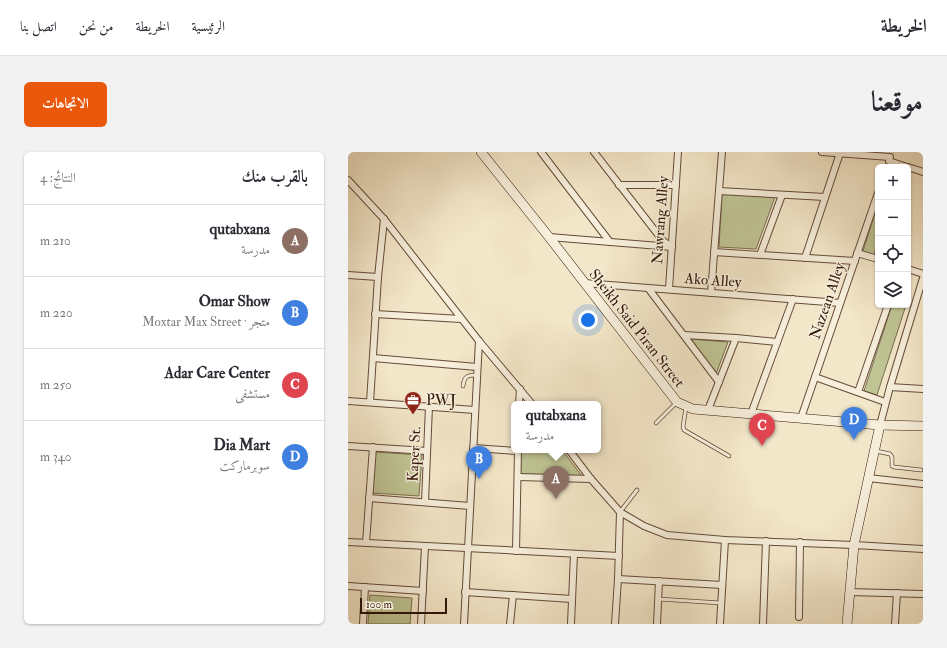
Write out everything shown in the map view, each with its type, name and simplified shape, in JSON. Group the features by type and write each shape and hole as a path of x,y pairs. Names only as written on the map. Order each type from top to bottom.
{"street":[{"name":"Sheikh Said Piran Street","path":"481,152 677,402 693,410 880,425 923,426"},
{"path":"541,152 610,242"},
{"path":"594,152 663,241 672,247"},
{"name":"Nawrang Alley","path":"669,290 678,152"},
{"path":"711,293 722,152"},
{"path":"822,152 890,159 901,164"},
{"path":"805,258 840,153"},
{"path":"911,168 923,172"},
{"path":"348,180 384,219 461,319 530,401"},
{"path":"619,185 676,185"},
{"path":"719,191 825,197"},
{"path":"760,255 782,195"},
{"name":"Nazean Alley","path":"801,418 876,200"},
{"path":"370,402 375,314 384,219"},
{"path":"549,237 672,247"},
{"path":"714,252 855,260"},
{"path":"857,253 875,258"},
{"path":"911,270 923,274"},
{"path":"348,275 378,277"},
{"path":"847,624 854,544 868,478 885,402 923,278"},
{"name":"Ako Alley","path":"584,283 840,303"},
{"path":"648,288 719,382"},
{"path":"751,414 793,299"},
{"path":"916,301 923,301"},
{"path":"858,392 887,308"},
{"path":"375,314 461,319"},
{"path":"684,335 777,342"},
{"path":"708,410 736,338"},
{"path":"464,624 479,341"},
{"path":"373,358 477,367"},
{"path":"815,377 885,402"},
{"path":"890,387 923,389"},
{"path":"519,401 520,389"},
{"path":"348,401 475,410"},
{"name":"Kaper St.","path":"425,502 430,406"},
{"path":"348,446 427,451"},
{"path":"366,543 373,447"},
{"path":"473,448 511,451"},
{"path":"516,551 518,453"},
{"path":"571,453 591,479 620,512 644,526 667,536 725,540 854,544 923,549"},
{"path":"518,477 591,479"},
{"path":"868,478 923,484"},
{"path":"369,498 470,506"},
{"path":"615,624 620,512"},
{"path":"720,624 725,540"},
{"path":"763,624 766,541"},
{"path":"348,542 619,556"},
{"path":"799,617 800,542"},
{"path":"421,624 425,546"},
{"path":"571,624 574,554"},
{"path":"618,579 722,585"},
{"path":"657,624 659,581"},
{"path":"348,586 423,591"},
{"path":"363,624 366,587"},
{"path":"465,592 572,599"},
{"path":"849,592 923,594"},
{"path":"895,624 897,593"},
{"path":"510,624 513,595"}],"lane":[{"path":"463,386 464,379 466,377 469,375 477,375"},
{"path":"656,423 677,402"},
{"path":"686,407 684,430 729,456"},
{"path":"874,451 890,454 892,458 892,466 894,467 921,470"},
{"path":"620,512 637,490"},
{"path":"658,599 722,603"}],"green space":[{"path":"722,194 775,197 756,249 719,247"},
{"path":"875,213 874,255 863,251"},
{"path":"891,308 905,308 877,395 864,391"},
{"path":"691,339 728,342 716,374"},
{"path":"375,452 422,455 419,496 372,493"},
{"path":"521,453 564,453 582,476 520,474"},
{"path":"370,595 412,598 410,624 368,624"}],"place":[{"name":"PWJ","path":"413,415"},
{"name":"Dia Mart","path":"854,440"},
{"name":"Adar Care Center","path":"762,446"},
{"name":"Omar Show","path":"479,479"},
{"name":"qutabxana","path":"556,499"}]}
